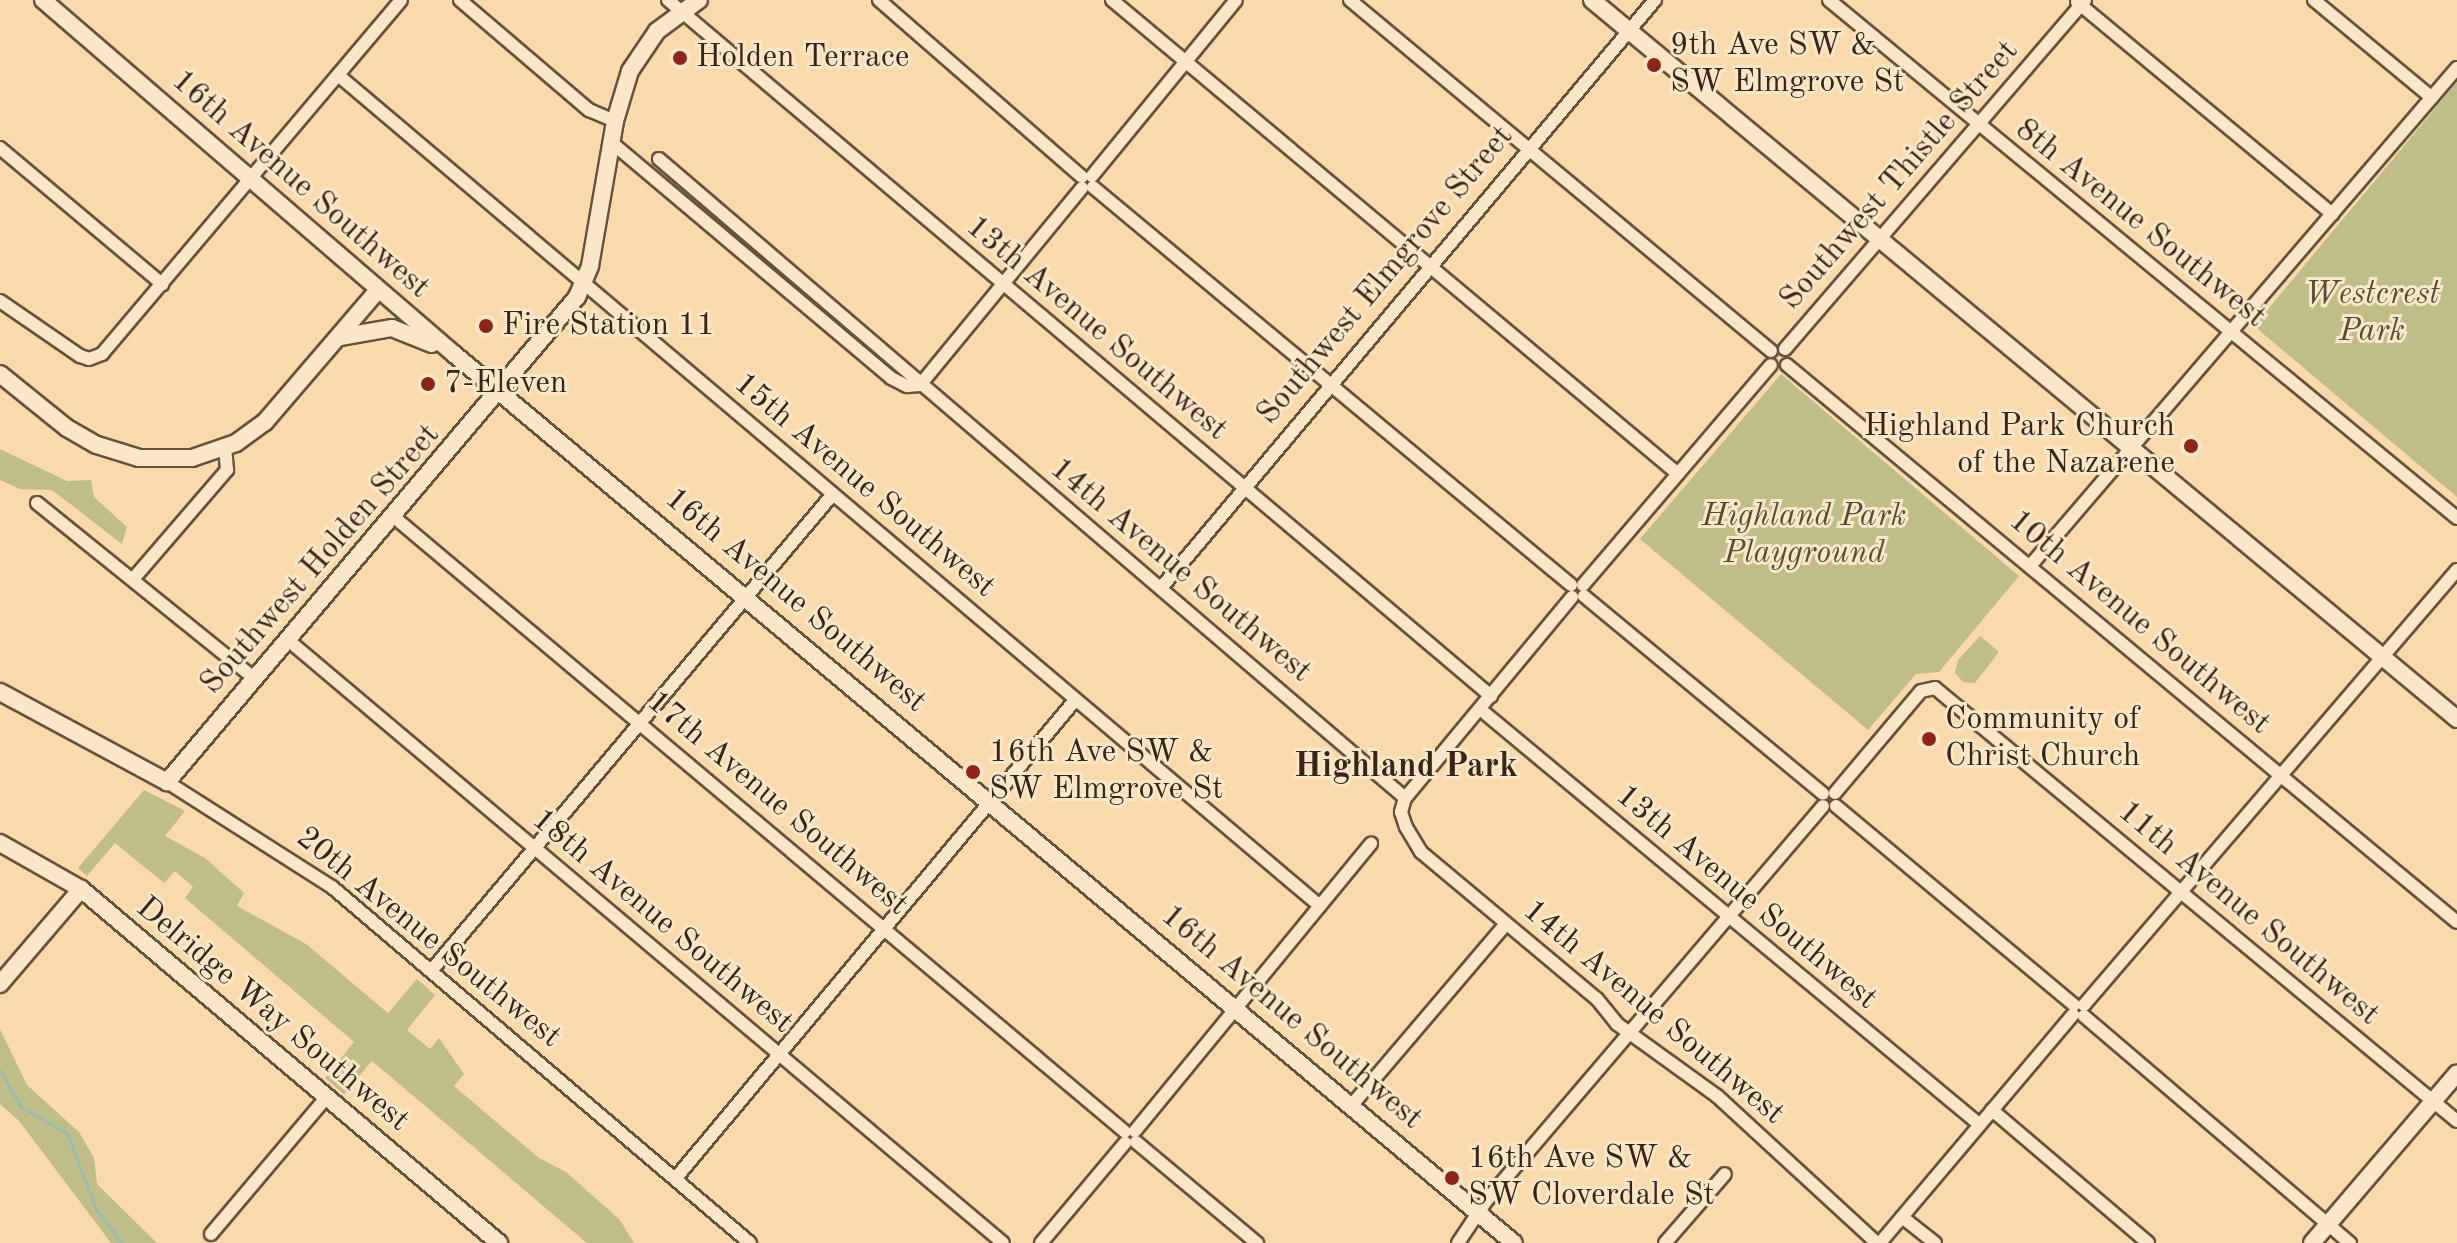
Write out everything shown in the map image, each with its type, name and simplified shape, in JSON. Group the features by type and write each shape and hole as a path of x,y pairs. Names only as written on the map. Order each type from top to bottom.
{"street":[{"name":"16th Avenue Southwest","path":"43,0 378,290 748,597 1514,1243"},
{"path":"0,301 80,356 89,359 102,354 401,0"},
{"path":"460,0 589,110 615,121"},
{"name":"Southwest Holden Street","path":"167,782 500,393 585,284 615,121 635,60 674,5 699,0"},
{"path":"879,0 1087,182 2079,1010 2350,1243"},
{"path":"1112,0 1678,474"},
{"path":"920,385 1236,0"},
{"path":"1350,0 1771,351 1785,349 1787,365 1771,365"},
{"path":"1592,0 2457,719"},
{"name":"Southwest Elmgrove Street","path":"1161,588 1329,382 1655,0"},
{"name":"8th Avenue Southwest","path":"1829,0 2457,518"},
{"path":"2314,0 2432,98"},
{"path":"2080,2 2332,214"},
{"name":"Southwest Thistle Street","path":"1785,349 2080,2"},
{"name":"13th Avenue Southwest","path":"674,5 1491,696"},
{"path":"2030,566 2457,68"},
{"name":"15th Avenue Southwest","path":"338,75 1320,906"},
{"name":"14th Avenue Southwest","path":"611,142 891,378 907,386 920,385"},
{"path":"0,148 162,284"},
{"name":"14th Avenue Southwest","path":"659,159 1405,798 1402,819 1421,852 1597,999 1629,1033 1717,1096 1879,1243"},
{"path":"0,374 74,433 121,454 177,460 225,447 247,437 287,400 378,290"},
{"path":"339,337 392,328 454,354"},
{"path":"1405,798 1771,365 1771,351"},
{"name":"10th Avenue Southwest","path":"1787,365 2457,922"},
{"path":"134,578 227,470 225,447"},
{"path":"431,971 833,494"},
{"path":"37,503 134,578 255,679"},
{"name":"17th Avenue Southwest","path":"394,517 1257,1243"},
{"path":"1879,1243 2457,570"},
{"name":"18th Avenue Southwest","path":"288,640 1003,1243"},
{"name":"11th Avenue Southwest","path":"1829,800 1921,691 1931,687 2457,1121"},
{"name":"20th Avenue Southwest","path":"0,692 167,782 308,869 750,1243"},
{"path":"675,1179 1076,699"},
{"name":"13th Avenue Southwest","path":"1480,709 1980,1125"},
{"path":"1458,1243 1478,1213 1829,800"},
{"name":"Delridge Way Southwest","path":"0,843 81,889 499,1243"},
{"path":"1041,1243 1371,844"},
{"path":"0,984 81,889"},
{"path":"1351,1106 1505,925"},
{"path":"2312,1243 2457,1073"},
{"path":"211,1234 326,1098"},
{"path":"1992,1110 2148,1243"},
{"path":"1665,1243 1725,1174"},
{"path":"1902,1217 1935,1243"}],"green space":[{"name":"Westcrest Park","path":"2457,82 2457,497 2254,326"},
{"name":"Highland Park Playground","path":"1781,374 2019,576 1939,672 1916,674 1868,730 1640,539"},
{"path":"0,449 67,481 91,480 94,497 127,527 122,544 52,490 20,489 0,480"},
{"path":"1980,636 1999,652 1975,683 1963,682 1955,673 1958,660"},
{"path":"144,790 185,811 165,836 205,858 244,893 237,906 306,944 388,1013 417,979 435,995 407,1030 430,1049 439,1038 464,1074 454,1086 539,1158 566,1172 620,1220 634,1243 587,1243 372,1061 344,1094 325,1078 354,1042 185,898 193,887 175,871 164,883 115,843 87,876 78,868"},
{"path":"0,1029 27,1085 79,1132 94,1158 97,1184 157,1243 111,1243 19,1121 0,1104"}],"waterway":[{"path":"0,1070 21,1107 67,1133 96,1209 122,1243"}],"place":[{"name":"Holden Terrace","path":"680,58"},
{"name":"9th Ave SW & SW Elmgrove St","path":"1654,65"},
{"name":"Fire Station 11","path":"486,326"},
{"name":"7-Eleven","path":"428,384"},
{"name":"Highland Park Church of the Nazarene","path":"2191,446"},
{"name":"Community of Christ Church","path":"1929,739"},
{"name":"16th Ave SW & SW Elmgrove St","path":"973,772"},
{"name":"16th Ave SW & SW Cloverdale St","path":"1452,1178"}],"district":[{"name":"Highland Park","path":"1406,768"}]}
